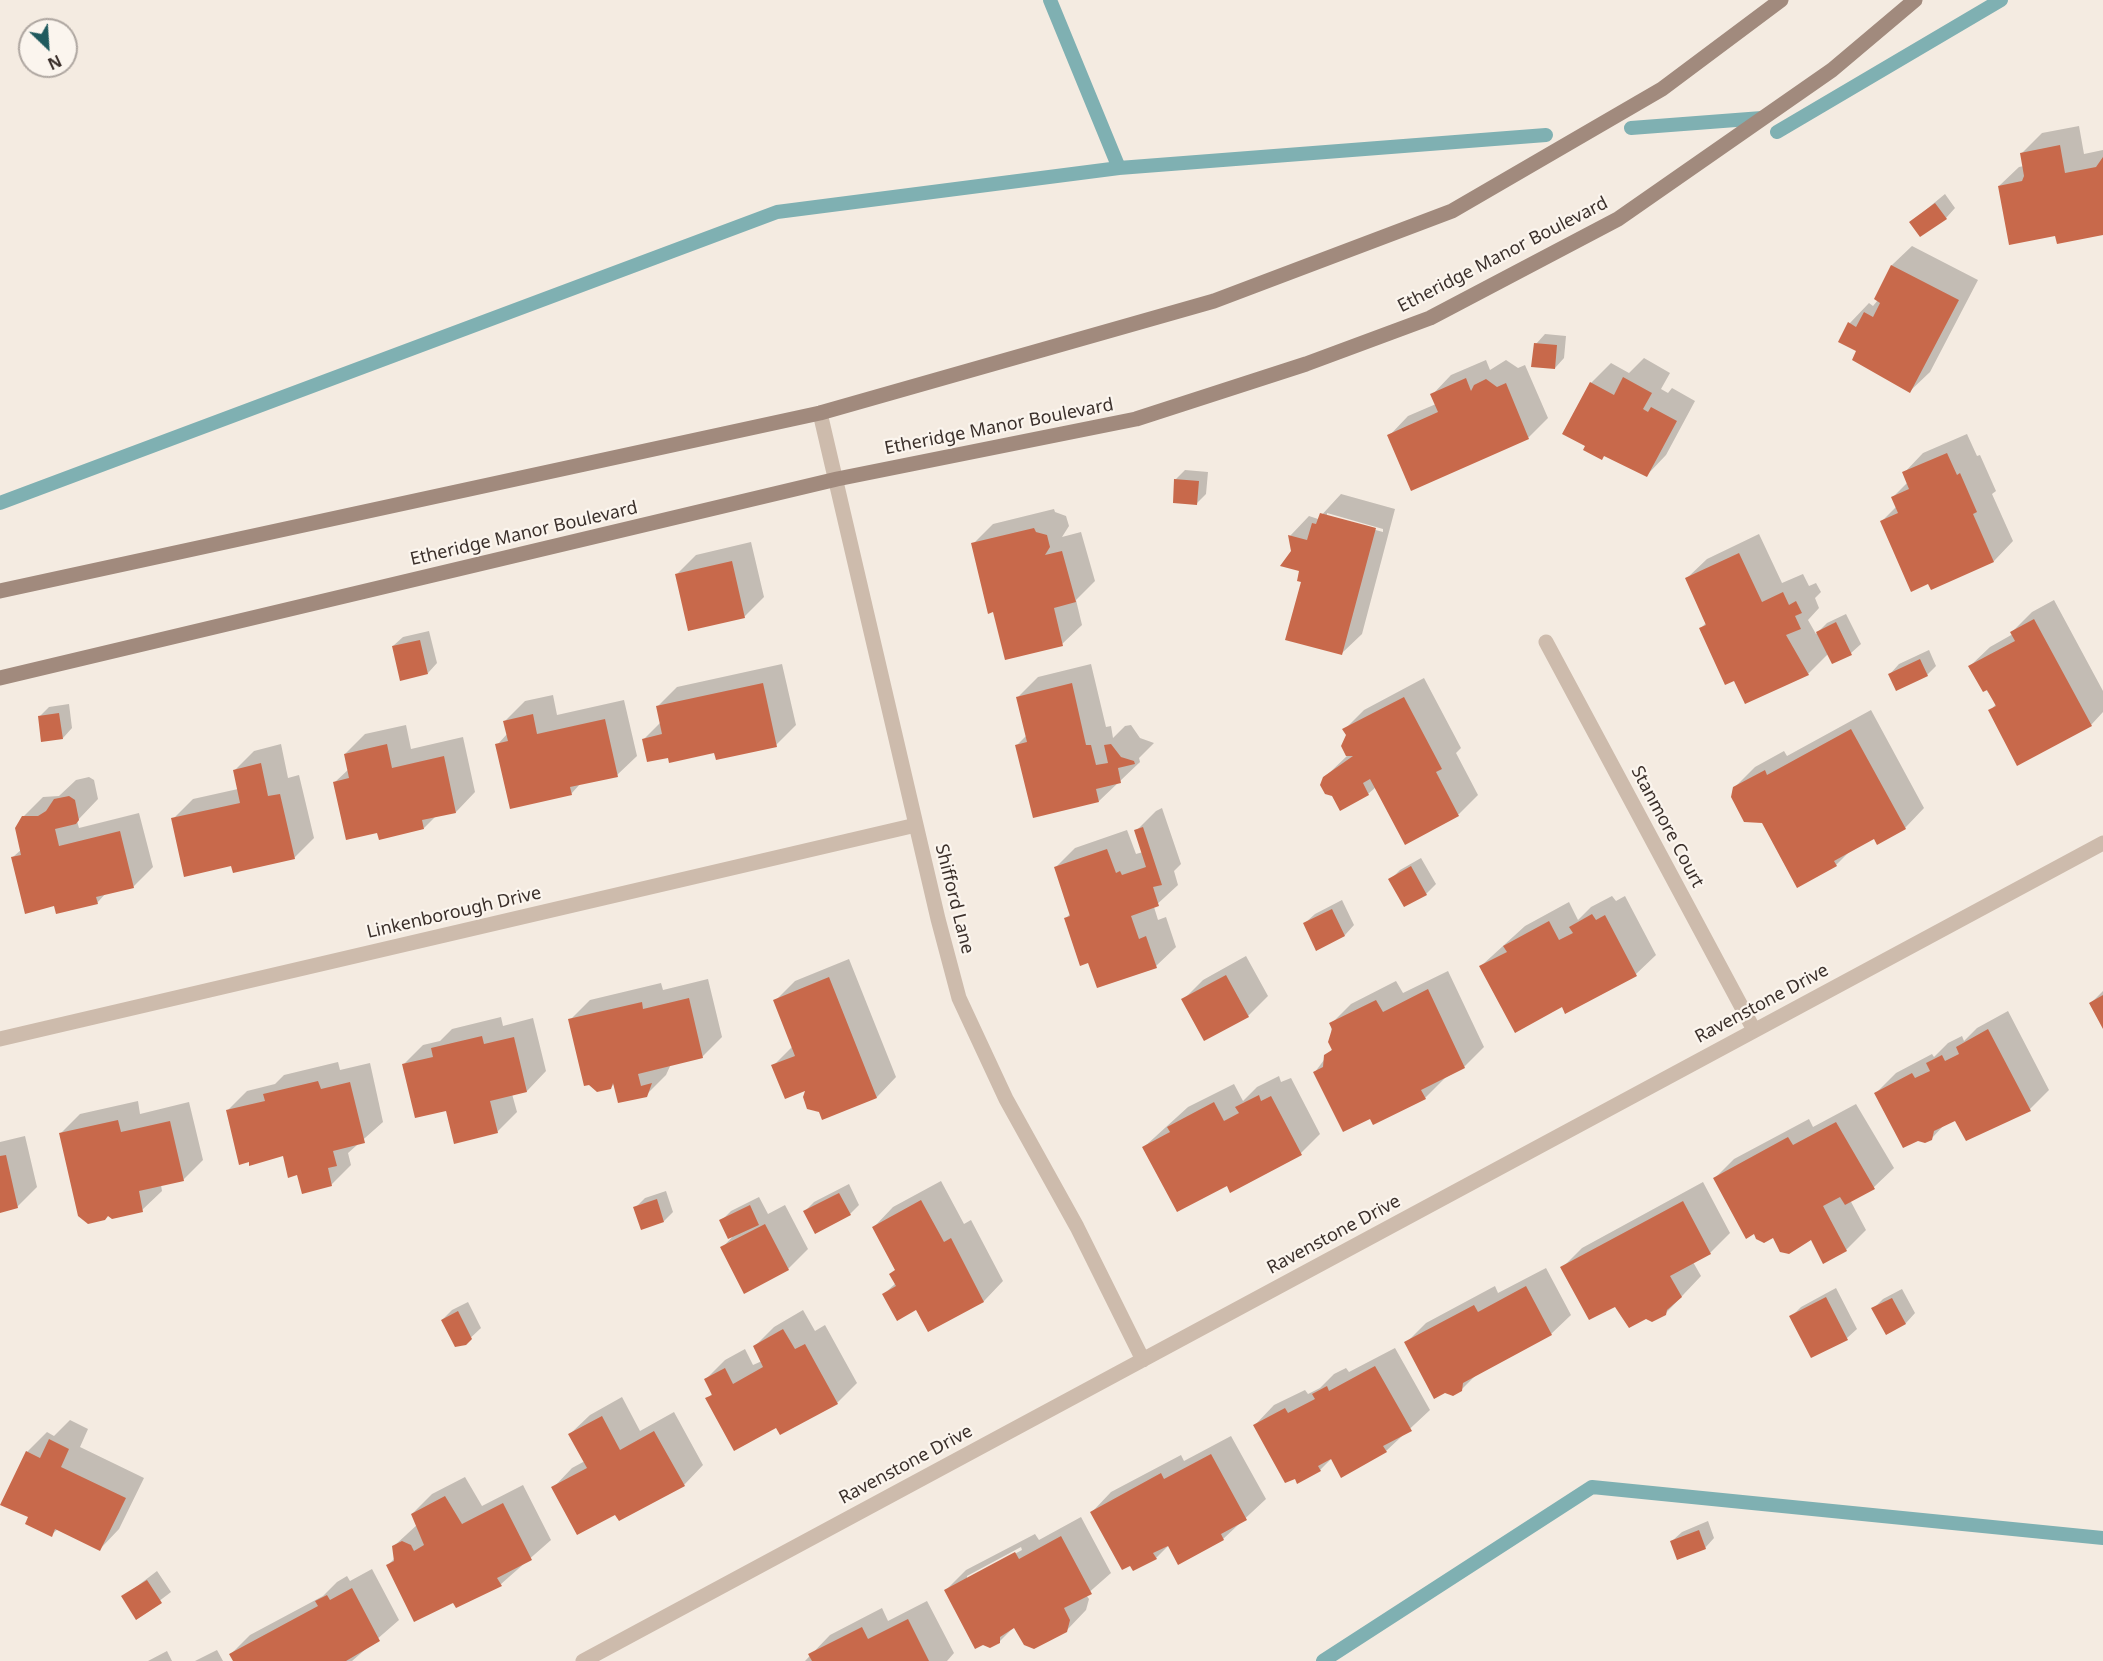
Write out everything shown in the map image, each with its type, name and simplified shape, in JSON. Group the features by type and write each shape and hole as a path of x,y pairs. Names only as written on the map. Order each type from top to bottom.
{"main road":[{"path":"0,591 820,413 1214,301 1452,211 1662,89 1781,0"},
{"name":"Etheridge Manor Boulevard","path":"0,678 837,480 1136,419 1306,364 1430,318 1618,219 1832,70 1916,0"}],"street":[{"name":"Shifford Lane","path":"820,413 916,825 959,998 1006,1099 1077,1227 1143,1360"},
{"name":"Stanmore Court","path":"1546,642 1754,1030"},
{"name":"Linkenborough Drive","path":"0,1039 916,825"},
{"name":"Ravenstone Drive","path":"583,1661 2103,843"}],"building":[{"path":"2060,145 2065,173 2096,167 2103,157 2103,235 2057,244 2055,236 2009,245 1998,186 2022,181 2024,176 2020,153"},
{"path":"1935,203 1947,219 1920,237 1909,222"},
{"path":"1891,265 1959,300 1910,393 1852,360 1856,351 1838,342 1848,322 1856,327 1864,312 1873,317 1880,303 1874,299"},
{"path":"1534,343 1557,345 1555,369 1531,367"},
{"path":"1623,377 1652,393 1643,409 1648,412 1651,407 1677,421 1647,477 1604,456 1602,460 1583,450 1585,446 1562,434 1590,382 1614,395"},
{"path":"1466,378 1471,391 1474,385 1486,379 1497,387 1506,383 1529,439 1411,491 1387,435 1438,412 1430,394"},
{"path":"1947,453 1957,475 1960,473 1977,512 1973,514 1994,562 1931,590 1928,584 1911,592 1880,521 1898,513 1891,497 1909,489 1902,472"},
{"path":"1174,479 1199,481 1197,505 1173,503"},
{"path":"1320,513 1376,528 1342,655 1285,640 1301,582 1297,581 1299,571 1280,566 1291,551 1288,535 1307,540 1312,523 1316,524"},
{"path":"1034,528 1036,532 1047,535 1050,547 1045,555 1062,551 1076,602 1054,608 1063,646 1005,660 993,612 988,614 971,543"},
{"path":"1739,553 1762,602 1783,592 1789,605 1796,601 1802,613 1795,616 1801,629 1786,635 1809,675 1745,704 1734,681 1725,685 1699,628 1706,625 1685,578"},
{"path":"732,561 745,618 688,631 675,574"},
{"path":"2034,619 2092,726 2017,766 1988,710 1996,706 1987,690 1983,692 1968,666 2015,641 2010,632"},
{"path":"1836,622 1852,655 1832,664 1816,632"},
{"path":"420,640 428,674 400,681 392,646"},
{"path":"1920,659 1928,676 1896,691 1888,674"},
{"path":"763,683 777,747 716,760 714,753 669,763 668,758 647,762 642,739 662,734 656,706"},
{"path":"1072,683 1086,745 1091,745 1096,765 1108,763 1104,745 1111,744 1121,757 1134,761 1135,764 1118,768 1121,783 1096,789 1099,802 1033,818 1015,745 1027,742 1016,697"},
{"path":"1404,697 1442,769 1436,772 1459,816 1405,845 1370,779 1363,783 1369,795 1340,811 1332,796 1325,794 1320,785 1323,777 1353,756 1346,756 1341,746 1346,735 1342,729"},
{"path":"59,713 63,739 41,742 38,716"},
{"path":"533,714 537,734 605,719 618,777 570,787 572,795 510,809 495,744 508,741 503,721"},
{"path":"1851,729 1906,829 1877,845 1874,839 1834,861 1837,866 1797,888 1762,823 1744,822 1731,797 1733,787 1765,770 1767,775"},
{"path":"387,744 392,768 444,756 456,813 422,820 424,829 379,840 377,833 346,840 333,782 349,778 344,754"},
{"path":"261,763 268,796 280,794 295,859 233,873 231,866 184,877 171,818 240,803 233,770"},
{"path":"69,796 75,800 79,820 76,824 55,829 59,846 120,831 134,888 96,897 98,904 56,914 54,906 25,914 11,857 21,855 15,828 22,816 38,816 46,811 54,799"},
{"path":"1143,827 1162,885 1153,887 1159,906 1131,916 1139,939 1146,936 1157,968 1097,988 1088,963 1080,966 1064,918 1070,916 1054,867 1107,849 1116,873 1120,871 1122,875 1146,867 1134,830"},
{"path":"1411,866 1427,895 1404,907 1388,879"},
{"path":"1332,909 1345,936 1316,951 1303,923"},
{"path":"1592,914 1596,920 1605,915 1637,976 1565,1014 1562,1007 1515,1033 1479,966 1507,952 1503,946 1549,921 1559,940 1573,933 1569,927"},
{"path":"1226,975 1249,1017 1204,1041 1181,999"},
{"path":"829,977 877,1098 822,1120 819,1112 807,1109 803,1097 805,1091 785,1099 771,1065 795,1056 773,1000"},
{"path":"1428,989 1465,1068 1421,1090 1426,1099 1373,1125 1370,1119 1343,1132 1313,1072 1323,1067 1324,1055 1332,1050 1328,1042 1332,1029 1329,1023 1376,1000 1383,1012"},
{"path":"2103,995 2103,1029 2089,1003"},
{"path":"689,998 703,1058 638,1074 641,1086 652,1083 647,1097 618,1103 613,1083 611,1089 597,1092 589,1085 584,1086 568,1019 642,1002 643,1009"},
{"path":"1988,1029 2031,1111 1966,1141 1955,1121 1934,1131 1932,1140 1925,1143 1918,1141 1903,1148 1874,1093 1912,1073 1915,1078 1930,1071 1926,1063 1942,1055 1945,1061 1959,1054 1956,1047"},
{"path":"482,1036 484,1044 514,1037 527,1092 490,1101 498,1133 454,1144 446,1111 415,1118 402,1064 433,1057 431,1048"},
{"path":"318,1081 321,1089 350,1082 365,1143 333,1151 337,1166 328,1168 332,1186 302,1194 297,1175 288,1178 283,1156 249,1166 249,1162 239,1165 226,1110 265,1101 263,1094"},
{"path":"1259,1095 1261,1101 1271,1096 1302,1155 1230,1193 1227,1186 1177,1212 1142,1147 1170,1132 1167,1127 1214,1102 1224,1121 1239,1113 1235,1107"},
{"path":"118,1120 121,1132 170,1121 184,1181 139,1191 143,1212 112,1219 108,1216 105,1220 88,1224 78,1216 59,1133"},
{"path":"1836,1122 1875,1189 1845,1205 1840,1197 1823,1206 1847,1251 1823,1264 1811,1240 1789,1254 1780,1252 1773,1238 1764,1243 1756,1239 1754,1234 1746,1239 1713,1178 1788,1137 1793,1145"},
{"path":"6,1155 18,1208 0,1213 0,1156"},
{"path":"839,1193 851,1215 815,1234 803,1211"},
{"path":"657,1199 664,1222 641,1230 633,1207"},
{"path":"921,1200 944,1242 951,1238 984,1302 928,1332 916,1310 897,1321 882,1294 896,1286 889,1274 895,1270 872,1227"},
{"path":"1683,1201 1711,1254 1670,1276 1682,1297 1667,1310 1666,1315 1652,1322 1646,1319 1629,1328 1615,1307 1589,1320 1560,1267"},
{"path":"750,1205 759,1225 728,1239 719,1220"},
{"path":"765,1224 789,1270 744,1294 720,1247"},
{"path":"1526,1286 1552,1335 1463,1383 1462,1391 1453,1396 1445,1393 1434,1399 1404,1342 1474,1305 1478,1312"},
{"path":"1826,1297 1848,1340 1811,1358 1789,1316"},
{"path":"1892,1298 1906,1324 1886,1335 1871,1308"},
{"path":"458,1311 472,1339 466,1345 455,1347 441,1320"},
{"path":"783,1329 795,1349 805,1344 838,1404 780,1435 776,1428 734,1451 705,1398 712,1395 704,1379 725,1368 733,1384 763,1367 753,1346"},
{"path":"1375,1366 1412,1431 1383,1446 1387,1452 1341,1478 1331,1459 1318,1466 1321,1471 1297,1484 1295,1479 1285,1483 1253,1425 1285,1408 1288,1413 1315,1399 1312,1394 1327,1386 1329,1391"},
{"path":"602,1416 620,1450 654,1431 685,1486 619,1521 615,1515 577,1535 551,1487 587,1468 568,1434"},
{"path":"49,1439 69,1449 61,1467 126,1498 100,1551 55,1529 52,1537 25,1524 28,1517 0,1505 26,1451 40,1458"},
{"path":"1211,1454 1247,1520 1221,1534 1224,1540 1178,1565 1168,1546 1153,1553 1157,1559 1133,1571 1130,1566 1122,1570 1090,1512 1161,1473 1164,1479"},
{"path":"445,1496 462,1524 503,1503 532,1560 497,1578 502,1586 456,1608 453,1603 414,1622 386,1565 394,1561 392,1546 402,1541 411,1545 414,1551 424,1545 411,1514"},
{"path":"1699,1530 1706,1549 1677,1560 1670,1541"},
{"path":"1061,1536 1092,1594 1064,1608 1070,1620 1067,1632 1034,1649 1024,1645 1014,1628 1000,1637 1000,1643 990,1648 983,1645 975,1649 944,1590 1015,1552 1019,1559"},
{"path":"147,1580 162,1603 136,1620 121,1596"},
{"path":"352,1588 380,1641 346,1661 233,1661 229,1654 318,1606 315,1601 327,1595 330,1600"},
{"path":"908,1619 929,1661 812,1661 808,1654 862,1627 868,1639"}],"waterway":[{"path":"1050,0 1119,168"},
{"path":"1777,132 2001,0"},
{"path":"1631,128 1762,118"},
{"path":"0,503 777,212 1119,168 1546,135"},
{"path":"1323,1661 1592,1487 2103,1538"}]}
